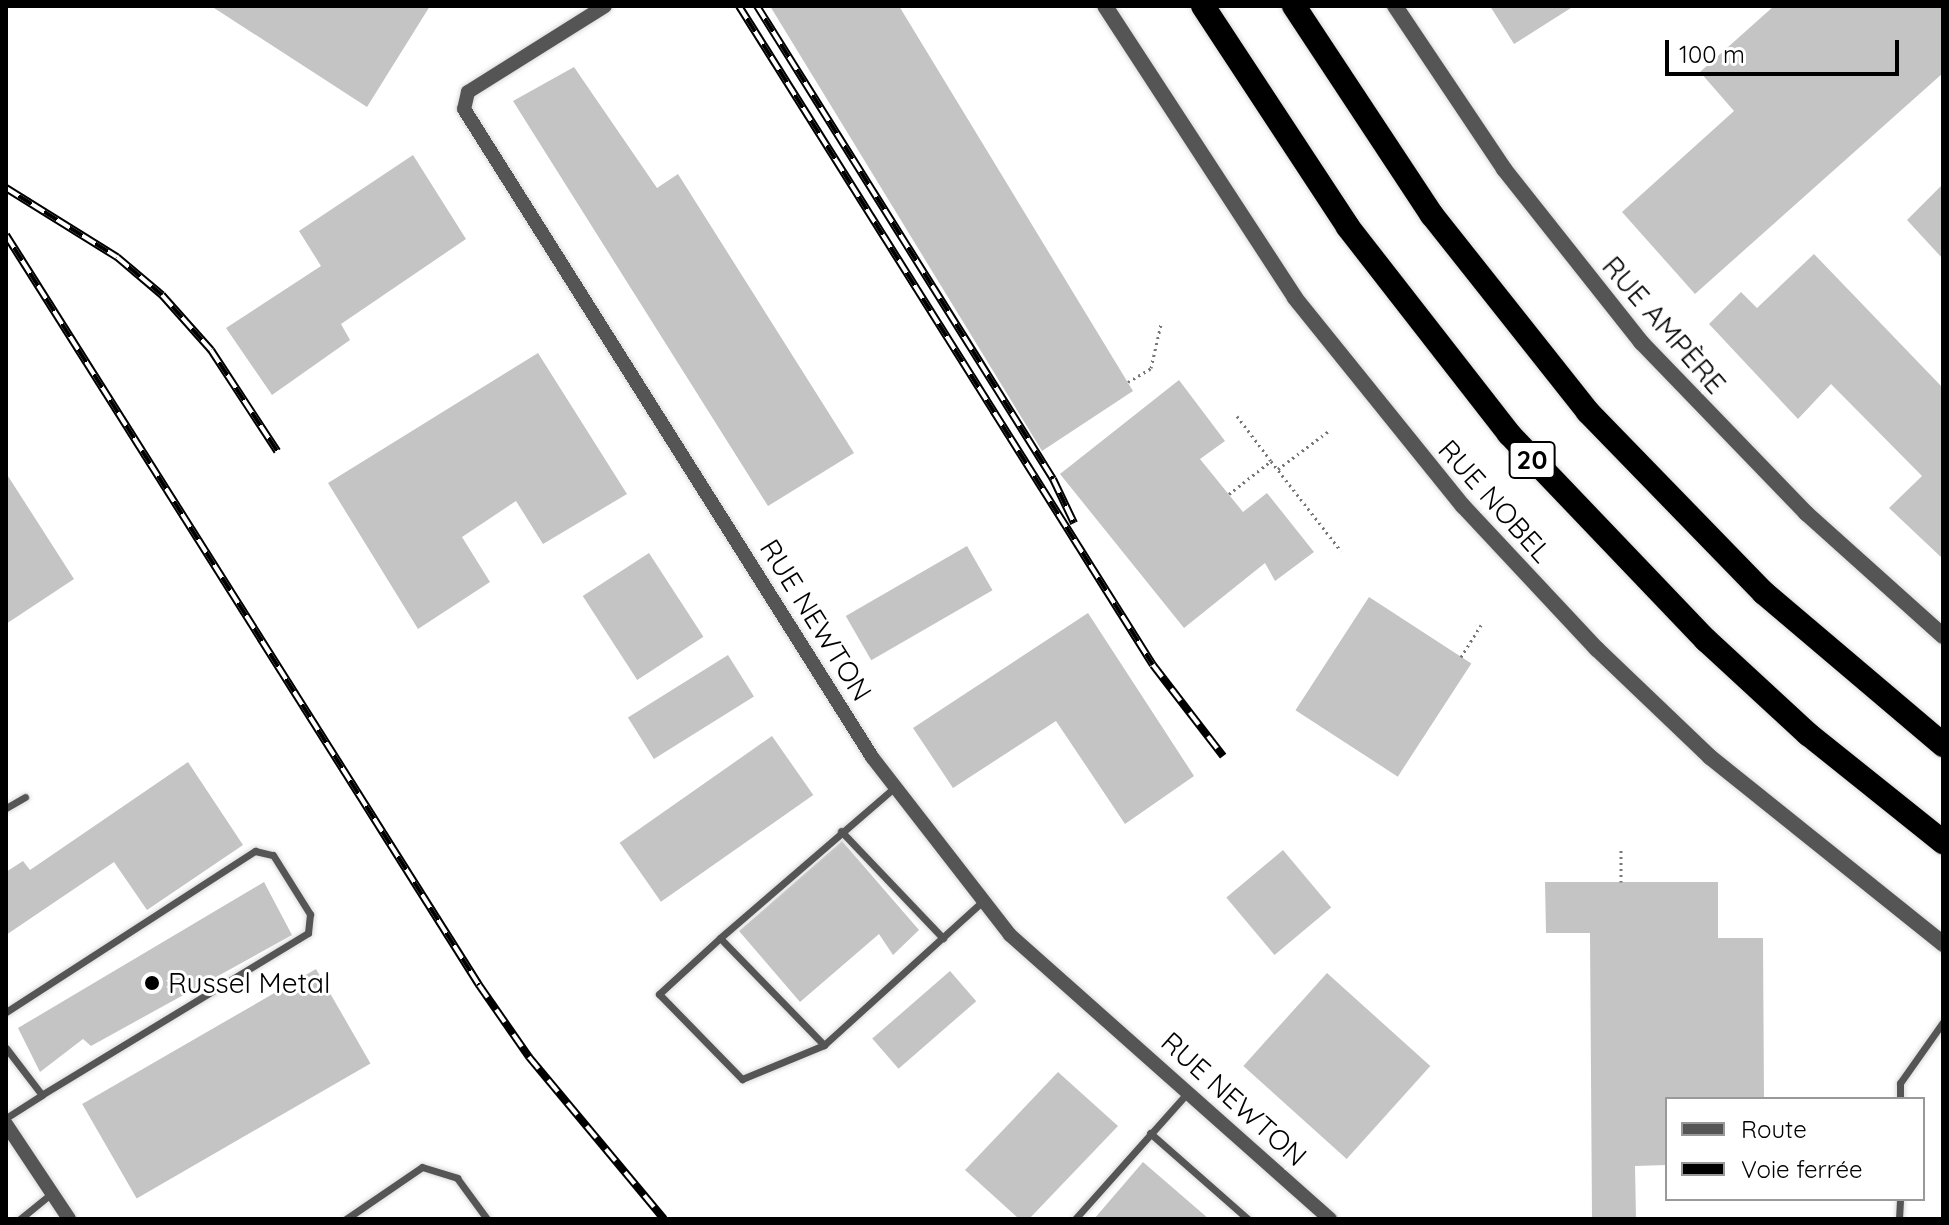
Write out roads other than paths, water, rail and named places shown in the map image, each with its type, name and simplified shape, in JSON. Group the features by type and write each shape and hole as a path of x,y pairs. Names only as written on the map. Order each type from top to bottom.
{"highway":[{"name":"20","path":"1203,6 1355,238 1535,463 1738,670 1943,842"},
{"name":"20","path":"1294,6 1450,239 1588,412 1764,593 1943,745"}],"street":[{"name":"RUE NEWTON","path":"605,6 468,92 464,109 895,787 983,901 1010,935 1330,1219"},
{"name":"RUE NOBEL","path":"1105,6 1295,298 1463,506 1586,638 1710,757 1943,944"},
{"name":"RUE AMPÈRE","path":"1395,6 1504,169 1641,342 1779,488 1943,636"},
{"path":"6,1121 69,1219"}],"lane":[{"path":"895,787 841,831 659,994 742,1079 824,1045 983,901"},
{"path":"6,808 25,797"},
{"path":"841,831 943,938"},
{"path":"6,1012 255,851 273,855 310,914 308,933 42,1095 6,1121"},
{"path":"720,938 824,1045"},
{"path":"1900,1097 1900,1083 1943,1022"},
{"path":"6,1048 42,1095"},
{"path":"1075,1219 1188,1092"},
{"path":"1150,1133 1248,1219"},
{"path":"346,1219 422,1167 457,1178 487,1219"},
{"path":"20,1219 52,1193"}],"railway":[{"path":"739,6 1153,665 1223,756"},
{"path":"757,6 1053,479 1074,523"},
{"path":"6,188 117,257 162,295 211,350 277,451"},
{"path":"6,235 479,985 529,1057 664,1219"}],"place":[{"name":"Russel Metal","path":"152,983"}]}
